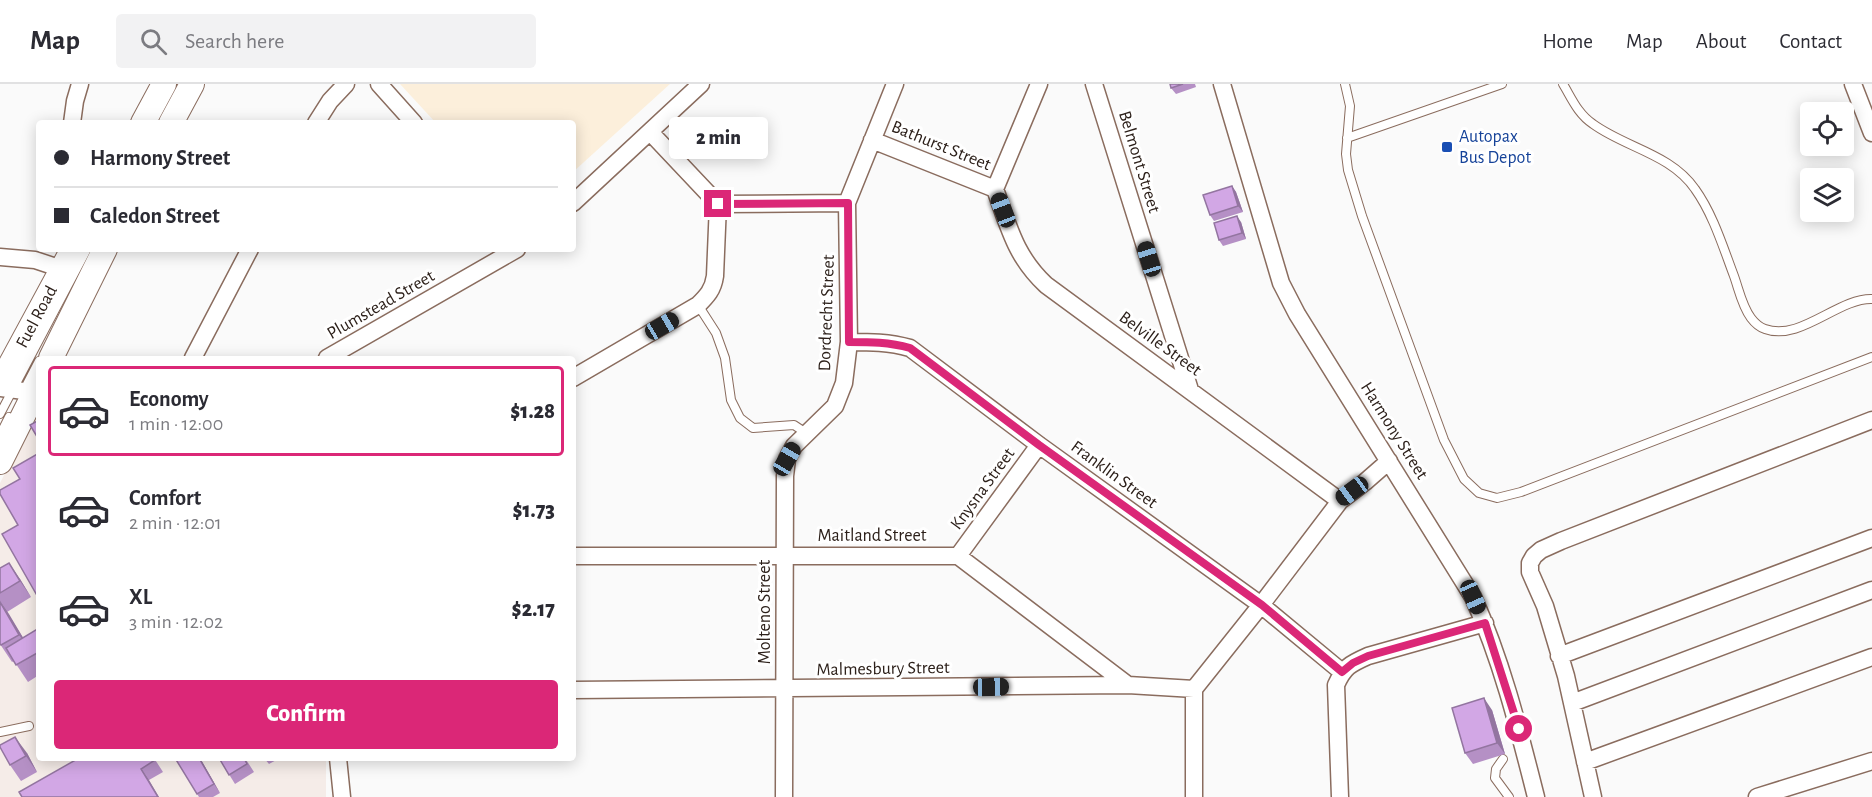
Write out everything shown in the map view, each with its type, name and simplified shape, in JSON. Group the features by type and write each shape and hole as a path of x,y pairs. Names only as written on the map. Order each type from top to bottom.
{"main road":[{"path":"145,120 164,84"},
{"path":"173,120 192,84"},
{"name":"Fuel Road","path":"52,356 104,252"},
{"name":"Fuel Road","path":"0,462 21,390 68,259"}],"street":[{"path":"72,120 80,84"},
{"path":"318,120 330,101 346,84"},
{"path":"379,84 411,120"},
{"path":"576,200 701,84"},
{"path":"718,204 848,203 895,84"},
{"path":"995,189 1038,84"},
{"name":"Belmont Street","path":"1094,84 1190,390"},
{"name":"Harmony Street","path":"1222,84 1281,283 1297,314 1473,597 1485,623 1519,729 1536,797"},
{"path":"1853,84 1872,133"},
{"path":"576,376 698,305 710,294 714,285 718,204 650,132"},
{"name":"Bathurst Street","path":"872,140 995,189"},
{"name":"Belville Street","path":"995,189 1020,254 1030,270 1046,285 1340,501"},
{"name":"Dordrecht Street","path":"806,433 835,406 844,383 849,342 848,203"},
{"path":"194,356 248,252"},
{"name":"Plumstead Street","path":"330,356 512,252"},
{"path":"0,257 35,260 68,259"},
{"name":"Franklin Street","path":"849,342 877,342 910,348 1039,445 1262,605 1342,672"},
{"path":"1593,797 1560,656 1545,606 1530,572 1530,563 1534,556 1540,550 1762,461 1872,420"},
{"name":"Molteno Street","path":"784,797 785,476 787,459 806,433"},
{"name":"Knysna Street","path":"958,556 1039,445"},
{"path":"1194,797 1194,689 1262,605 1340,501 1389,460"},
{"path":"1560,656 1872,538"},
{"name":"Maitland Street","path":"576,556 958,556"},
{"path":"958,556 1128,685"},
{"path":"1572,703 1872,591"},
{"path":"1341,797 1336,685 1342,672 1353,663 1368,656 1485,623"},
{"path":"1585,762 1872,657"},
{"name":"Malmesbury Street","path":"576,690 1128,685 1194,689"},
{"path":"338,761 342,797"},
{"path":"1756,797 1872,761"}],"lane":[{"path":"156,120 174,84"},
{"path":"166,120 185,84"},
{"path":"1345,84 1350,106 1347,138 1348,170 1362,216 1444,440 1469,485 1487,496 1497,498 1521,492 1872,357"},
{"path":"1347,138 1502,84"},
{"path":"1563,84 1573,103 1592,124 1671,165 1686,177 1703,202 1744,305 1757,325 1776,331 1791,329 1852,303 1872,298"},
{"path":"37,356 86,252"},
{"path":"42,356 96,252"},
{"path":"698,305 716,333 725,358 732,400 740,418 753,428 794,426 806,433"},
{"path":"21,390 36,358"},
{"path":"0,414 21,390 36,366"},
{"path":"0,435 14,408"},
{"path":"0,732 6,733 29,726"},
{"path":"1503,759 1496,769 1495,778 1509,797"}],"shaded area":[{"path":"400,84 670,84 576,169 576,120 433,120"},
{"path":"36,413 36,761 326,761 326,797 0,797 0,483"}],"building":[{"path":"1170,84 1183,84 1171,88"},
{"path":"1232,186 1238,206 1210,215 1203,195"},
{"path":"1237,216 1242,233 1219,240 1214,223"},
{"path":"36,422 36,435 30,425"},
{"path":"36,455 36,594 2,534 18,525 0,494 0,490 20,479 13,468"},
{"path":"9,563 20,581 0,593 0,568"},
{"path":"0,602 19,635 1,645 0,644"},
{"path":"36,630 36,654 16,665 6,648"},
{"path":"1484,698 1497,743 1465,753 1452,708"},
{"path":"15,737 26,756 10,765 0,745"},
{"path":"74,761 153,761 141,769 158,797 22,797 19,792"},
{"path":"177,761 201,761 214,784 197,794"},
{"path":"221,761 246,761 247,764 229,775"}],"place":[{"name":"Autopax Bus Depot","path":"1447,147"}],"route":[{"path":"718,204 848,203 849,342 877,342 910,348 1039,445 1262,605 1342,672 1353,663 1368,656 1485,623 1519,729"}]}
